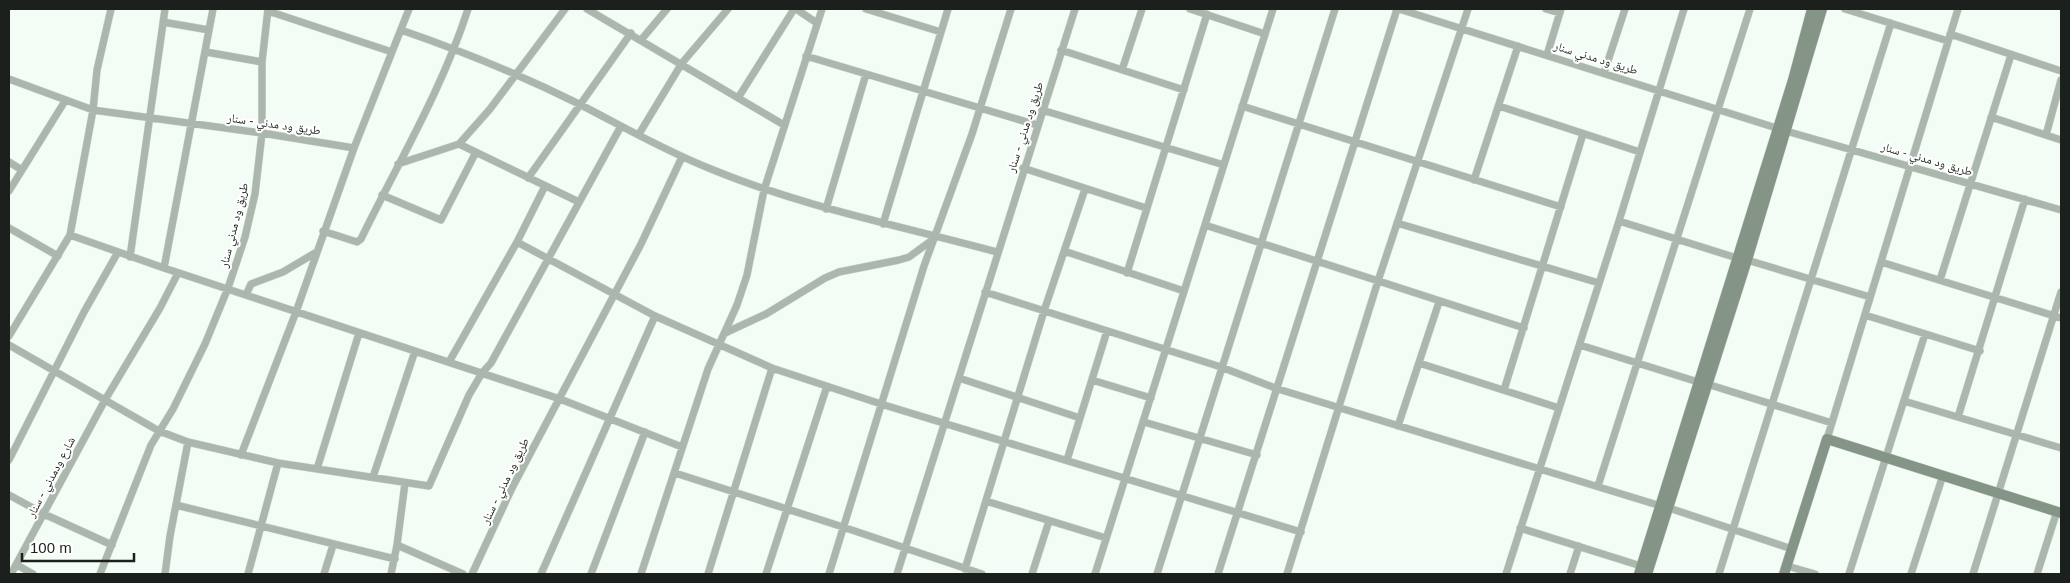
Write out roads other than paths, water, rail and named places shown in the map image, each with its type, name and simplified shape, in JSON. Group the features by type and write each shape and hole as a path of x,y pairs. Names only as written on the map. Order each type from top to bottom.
{"street":[{"path":"9,336 70,235 93,110 97,70 111,9"},
{"path":"130,256 165,9"},
{"path":"164,268 213,9"},
{"path":"241,455 296,312 315,253 354,148 409,9"},
{"path":"323,231 357,242 361,239 455,49 468,9"},
{"path":"398,164 459,144 490,109 514,74 565,9"},
{"path":"587,9 682,63 784,125"},
{"path":"640,40 667,9"},
{"path":"639,134 682,63 728,9"},
{"path":"738,98 795,9 817,22"},
{"path":"641,574 682,447 718,345 725,333 748,275 764,190 822,9"},
{"path":"866,9 884,11 941,32"},
{"path":"883,224 948,9"},
{"path":"829,574 924,266 936,237 980,108 1010,9"},
{"name":"طريق ود مدني - سنار","path":"897,574 946,423 1023,168 1075,9"},
{"path":"1122,70 1142,9"},
{"path":"1190,9 1265,34"},
{"path":"1095,574 1273,9"},
{"path":"1157,574 1180,496 1335,9"},
{"path":"1218,574 1398,9"},
{"name":"طريق ود مدني سنار","path":"1398,9 1782,129"},
{"path":"1288,574 1378,280 1468,9"},
{"path":"1546,9 1561,11 1547,55"},
{"path":"1604,73 1625,9"},
{"path":"1506,574 1620,221 1684,9"},
{"path":"1598,486 1750,9"},
{"path":"1782,129 1812,9"},
{"path":"1520,528 1579,546 1642,572 1665,507 1782,129 1822,9"},
{"path":"1845,9 2061,70"},
{"path":"1815,574 1786,570 1912,167 1958,9"},
{"path":"268,10 392,52"},
{"name":"طريق ود مدني سنار","path":"159,431 188,380 228,288 255,194 262,133 262,62 268,10"},
{"path":"1127,273 1207,14"},
{"path":"163,22 209,30"},
{"path":"1719,574 1850,149 1891,23"},
{"path":"401,30 455,49 514,74 579,104 682,157 764,190 826,209 997,252"},
{"path":"528,178 631,33"},
{"path":"1474,180 1518,46"},
{"path":"1061,50 1184,90"},
{"path":"206,52 262,62"},
{"path":"1940,280 2011,55"},
{"path":"806,56 1037,124"},
{"path":"826,209 866,74"},
{"name":"طريق ود مدني - سنار","path":"9,79 93,110 262,133 354,148"},
{"path":"2046,135 2061,80"},
{"path":"9,190 65,101"},
{"path":"1242,106 1561,207"},
{"path":"1498,106 1640,152"},
{"path":"1042,110 1224,165"},
{"path":"1991,118 2061,140"},
{"path":"9,345 159,431 188,442 241,455 424,487 431,482 469,395 482,373 491,363 621,126"},
{"name":"طريق ود مدني - سنار","path":"1782,129 2061,210"},
{"path":"1504,390 1583,134"},
{"path":"459,144 579,202"},
{"path":"382,195 441,220 476,152"},
{"name":"طريق ود مدني - سنار","path":"472,574 512,488 614,295 682,157"},
{"path":"9,162 22,170"},
{"path":"1023,168 1146,208"},
{"path":"449,362 517,242 545,186"},
{"path":"965,569 1004,440 1019,398 1044,311 1085,189"},
{"path":"1958,416 1980,351 2025,199"},
{"path":"1620,221 1870,297"},
{"path":"1397,223 1599,283"},
{"path":"1205,225 1378,280 1438,302 1524,328"},
{"path":"9,228 58,256"},
{"path":"70,235 178,273 560,399 682,447"},
{"path":"725,333 766,314 825,278 839,272 909,257 936,237"},
{"path":"517,242 656,316 772,368 881,404 1004,440 1125,480 1301,532"},
{"path":"1064,251 1184,291"},
{"path":"9,460 118,252"},
{"path":"246,295 251,284 283,272 315,253"},
{"path":"1881,262 2058,316"},
{"name":"شارع ودمدني - سنار","path":"11,574 105,400 160,308 178,273"},
{"path":"985,292 1221,367 1278,388 1598,486 1792,549"},
{"path":"1973,574 2058,316 2061,292"},
{"path":"1398,426 1438,302"},
{"path":"1865,315 1980,351"},
{"path":"541,574 656,316"},
{"path":"1067,460 1107,331"},
{"path":"317,469 359,333"},
{"path":"1849,574 1925,334"},
{"path":"1580,345 1832,423"},
{"path":"373,477 415,351"},
{"path":"1419,363 1559,408"},
{"path":"708,574 772,368"},
{"path":"959,378 1080,418"},
{"path":"1092,380 1151,398"},
{"path":"766,574 827,386"},
{"path":"1904,401 2061,448"},
{"path":"1144,422 1257,455"},
{"path":"100,574 146,456 159,431"},
{"path":"591,574 645,432"},
{"path":"1827,439 2059,512 2036,574"},
{"path":"165,574 188,442"},
{"path":"248,574 278,462"},
{"path":"675,473 843,526 904,549 982,574"},
{"path":"1911,574 1943,475"},
{"path":"391,574 395,560 405,483"},
{"path":"9,495 44,514 112,545"},
{"path":"986,501 1049,522 1106,538"},
{"path":"176,505 261,528 395,560"},
{"path":"1032,574 1049,522"},
{"path":"324,574 333,545"},
{"path":"397,546 464,574"},
{"path":"1570,574 1579,546"},
{"path":"17,565 34,574"}]}
